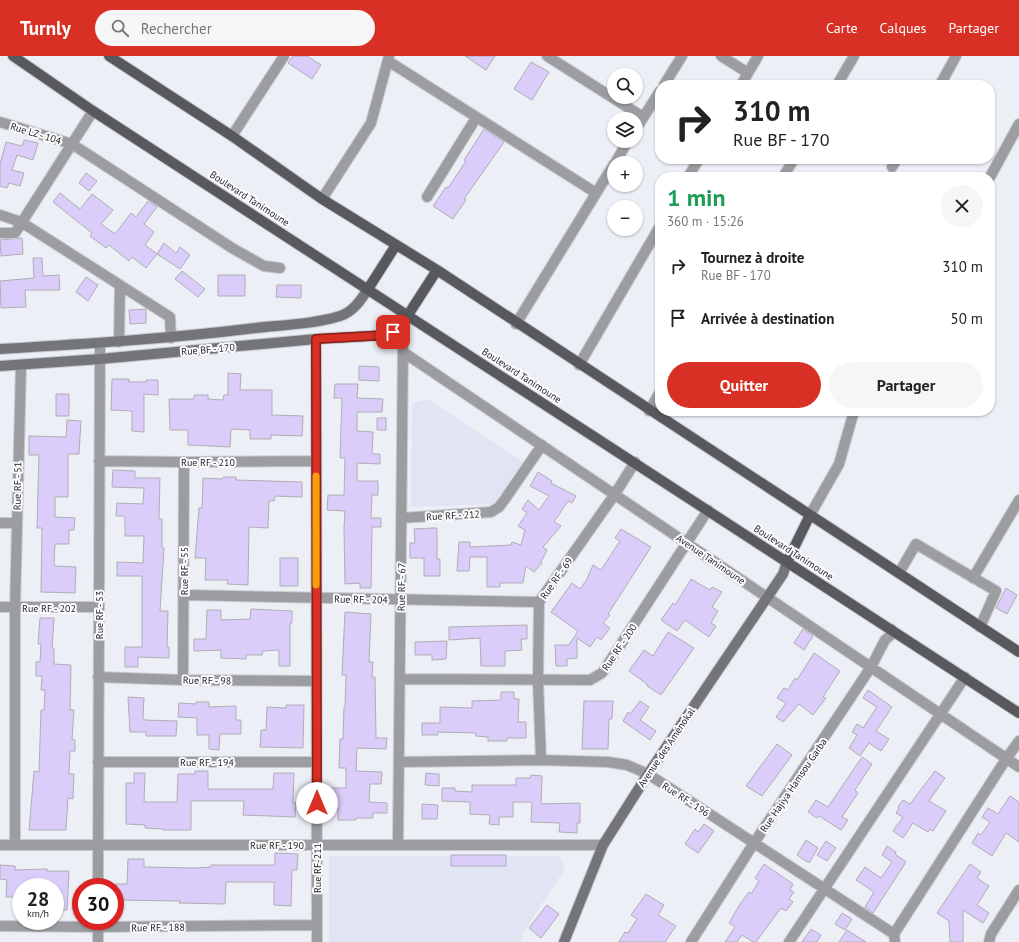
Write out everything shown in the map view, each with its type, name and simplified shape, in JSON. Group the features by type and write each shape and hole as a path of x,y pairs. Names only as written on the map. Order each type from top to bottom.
{"main road":[{"name":"Boulevard Tanimoune","path":"13,56 93,111 1019,712"},
{"path":"109,56 232,136 322,198 437,270 516,324 655,415"},
{"path":"368,289 396,245"},
{"path":"393,332 408,315 437,270"},
{"name":"Rue BF - 170","path":"0,349 171,338 290,324 341,316 356,306 368,289"},
{"name":"Rue BF - 170","path":"0,366 100,359 316,339 388,335 393,332"},
{"path":"657,416 1019,652"},
{"path":"788,562 810,515"},
{"name":"Avenue des Aménokal","path":"564,942 603,845 648,774 783,574 788,562"}],"street":[{"path":"232,136 284,56"},
{"path":"548,56 635,112"},
{"path":"667,80 682,56"},
{"path":"721,56 748,73"},
{"path":"744,80 758,56"},
{"path":"840,80 854,56"},
{"path":"943,80 956,56"},
{"path":"322,198 371,123 389,58 476,118 596,193"},
{"path":"643,117 655,99"},
{"path":"0,233 15,232 93,111"},
{"path":"427,197 476,118"},
{"name":"Rue LZ - 104","path":"0,122 72,144 232,248 264,266 280,268"},
{"path":"993,172 1019,124"},
{"path":"516,324 607,175"},
{"path":"0,215 21,222 170,317 171,338"},
{"path":"579,365 655,235"},
{"path":"119,342 120,286"},
{"name":"Rue RF - 67","path":"393,332 403,343 398,845"},
{"name":"Rue RF-211","path":"316,339 317,942"},
{"name":"Rue RF - 53","path":"98,878 100,343"},
{"name":"Avenue Tanimoune","path":"403,352 1019,767"},
{"name":"Rue RF - 51","path":"15,845 16,523 21,365"},
{"path":"649,411 655,401"},
{"path":"810,515 839,464 853,416"},
{"name":"Rue RF - 212","path":"401,518 491,512 499,508 542,445"},
{"name":"Rue RF - 210","path":"99,461 316,461"},
{"name":"Rue RF - 55","path":"183,680 184,462"},
{"name":"Rue RF - 69","path":"541,760 538,681 539,602 615,494 635,462"},
{"path":"973,578 1019,500"},
{"name":"Rue RF - 200","path":"400,679 538,681 590,680 602,673 708,510"},
{"path":"0,523 16,523"},
{"path":"899,573 916,544 996,591 980,627"},
{"name":"Rue RF - 204","path":"183,595 316,599 539,602"},
{"name":"Rue RF - 202","path":"0,607 99,607"},
{"name":"Rue Hajiya Hamsou Garba","path":"691,942 754,843 871,667 885,640 892,634 891,629"},
{"name":"Rue RF - 98","path":"98,677 183,680 317,681"},
{"path":"789,942 965,677"},
{"name":"Rue RF - 196","path":"399,762 541,760 608,762 627,765 648,774 824,888 895,938 1006,759 1019,741"},
{"name":"Rue RF - 194","path":"98,762 317,762"},
{"name":"Rue RF - 190","path":"0,845 603,845"},
{"path":"989,942 991,934 1019,890"},
{"name":"Rue RF - 188","path":"124,924 317,925"},
{"name":"Rue RF - 188","path":"0,926 72,925"},
{"path":"98,930 98,942"}],"shaded area":[{"path":"428,399 523,462 494,504 411,507 412,403"},
{"path":"329,856 559,856 565,869 522,934 522,942 329,942"}],"building":[{"path":"293,56 307,56 321,65 312,79 288,63"},
{"path":"465,56 495,56 486,70"},
{"path":"531,62 549,72 532,100 514,89"},
{"path":"484,129 504,142 464,199 466,200 453,219 433,206 446,187 448,188 466,161 464,160"},
{"path":"24,140 38,143 33,160 17,155 12,170 24,173 20,186 9,183 7,188 0,186 0,164 6,142 22,146"},
{"path":"86,173 97,181 89,191 79,183"},
{"path":"60,193 80,209 92,194 113,210 101,224 115,234 131,213 136,217 148,201 157,207 144,224 154,232 145,245 157,254 146,268 132,257 129,261 109,245 106,248 90,236 92,233 53,202"},
{"path":"22,238 23,254 1,256 0,240"},
{"path":"164,243 176,253 180,247 190,255 180,269 157,254"},
{"path":"33,258 42,258 43,276 59,275 60,290 25,290 26,307 1,308 0,281 34,278"},
{"path":"182,271 205,289 198,297 175,279"},
{"path":"218,275 245,275 245,296 218,296"},
{"path":"86,277 98,285 88,301 76,292"},
{"path":"277,285 301,285 301,298 276,297"},
{"path":"146,309 146,323 130,324 129,310"},
{"path":"359,366 379,367 379,381 359,380"},
{"path":"228,373 241,374 240,390 272,390 272,415 303,416 302,436 271,435 271,439 250,439 250,430 231,429 230,447 188,445 188,430 170,430 169,399 194,399 194,395 208,395 208,399 223,400 224,395 228,395"},
{"path":"112,379 129,379 129,382 158,380 158,395 144,394 144,432 132,431 132,411 111,410"},
{"path":"335,384 358,384 357,398 383,399 382,412 357,412 357,431 373,432 372,454 380,454 380,464 357,463 357,481 378,481 378,495 372,495 371,518 381,518 381,527 372,527 371,588 360,588 360,583 345,584 345,511 327,510 328,495 344,495 345,458 340,458 342,398 334,398"},
{"path":"56,394 69,394 69,416 56,416"},
{"path":"377,418 386,418 386,430 377,430"},
{"path":"67,420 81,421 79,454 68,454 68,497 55,497 55,517 75,518 74,530 69,530 69,544 55,544 54,562 55,566 76,567 75,593 41,592 42,528 37,528 39,455 29,455 29,436 66,437"},
{"path":"113,470 135,471 135,478 160,478 159,519 162,519 162,548 164,548 160,611 168,611 167,647 169,647 169,658 138,657 138,667 125,667 125,647 142,647 142,576 117,576 117,562 143,563 144,536 125,536 125,516 116,516 117,503 143,504 144,488 112,487"},
{"path":"538,472 552,481 551,483 576,496 572,503 568,501 554,522 561,526 543,547 547,550 541,562 542,563 534,572 526,566 523,583 500,583 500,587 487,587 487,557 470,557 469,571 457,571 459,542 470,542 470,547 511,545 512,542 521,545 525,530 518,526 527,513 522,509 528,500 539,510 549,496 530,486"},
{"path":"223,477 236,477 236,480 302,482 302,497 275,496 274,501 269,501 268,528 249,527 248,585 227,584 228,580 205,580 206,558 195,558 199,508 202,508 203,478 222,479"},
{"path":"437,528 437,559 440,559 440,576 424,576 424,558 410,558 410,543 415,543 414,529"},
{"path":"621,529 651,547 608,614 610,615 603,623 610,628 601,640 597,637 590,647 577,638 577,658 567,659 567,666 556,666 555,645 569,645 578,631 551,612 572,583 580,589 587,579 593,565 601,570 620,541 615,538"},
{"path":"280,558 298,558 298,586 280,586"},
{"path":"691,579 710,590 712,587 722,592 712,607 718,611 711,623 716,626 709,637 685,620 677,631 661,620 673,603 675,605"},
{"path":"1006,588 1017,595 1007,614 996,608"},
{"path":"251,609 292,611 292,623 290,623 290,666 279,666 279,650 263,651 262,655 246,655 246,659 221,658 221,650 194,651 194,639 206,639 207,610 221,610 221,620 250,619"},
{"path":"345,612 371,614 369,662 373,662 372,677 375,677 376,738 387,738 386,749 357,748 356,771 382,772 381,784 370,784 369,802 387,803 387,813 373,813 373,818 356,818 356,820 338,820 338,809 328,809 329,788 346,788 346,768 339,768 340,739 343,739 345,707 346,675 342,675"},
{"path":"40,618 54,618 52,648 54,648 54,664 71,665 70,710 74,710 72,739 75,740 75,751 70,751 69,774 74,774 73,799 68,798 66,830 29,830 34,771 39,772 41,710 44,710 45,690 41,690 42,676 36,676 36,662 40,662 41,644 38,644"},
{"path":"527,625 527,639 521,639 522,650 505,651 505,666 481,666 480,638 449,640 449,627"},
{"path":"803,629 813,636 804,650 794,643"},
{"path":"668,632 694,648 661,695 629,671 644,650 653,656"},
{"path":"447,641 446,659 432,660 432,655 415,655 415,642"},
{"path":"814,653 840,671 823,697 826,698 813,715 799,704 783,722 776,717 786,703 777,698 784,688 788,690 795,678 797,680"},
{"path":"868,690 892,707 876,731 889,739 881,751 869,743 860,756 849,748 857,735 852,732 857,724 863,728 877,707 863,698"},
{"path":"501,692 514,692 514,699 519,699 518,722 526,722 526,738 507,738 507,741 488,741 488,737 476,736 476,733 438,732 438,735 422,735 422,723 440,723 440,707 472,708 472,701 501,700"},
{"path":"128,697 144,698 143,718 145,720 177,721 176,736 146,736 146,732 130,732"},
{"path":"584,701 613,701 612,719 609,719 608,749 582,749"},
{"path":"640,701 649,707 640,720 656,731 650,740 623,721 628,712 630,714"},
{"path":"196,702 209,702 209,707 236,706 236,720 241,720 241,734 220,734 219,750 209,749 209,735 197,735 197,718 178,717 179,703 196,704"},
{"path":"286,705 304,705 303,748 260,747 261,730 266,730 267,707 286,708"},
{"path":"777,744 792,755 762,796 746,786"},
{"path":"862,757 872,764 855,790 858,793 842,817 848,820 841,830 819,816 817,818 808,812 816,800 828,807"},
{"path":"195,771 208,771 208,789 273,789 274,773 294,773 293,803 296,803 295,817 243,815 244,801 191,801 191,830 163,830 145,828 145,825 126,824 126,783 134,783 134,773 145,773 144,802 177,802 178,774 195,774"},
{"path":"935,771 945,778 929,801 946,811 933,831 930,829 928,832 913,823 903,838 893,831 903,817 896,813 899,808 898,807 903,800 910,804"},
{"path":"426,773 439,774 439,786 425,785"},
{"path":"531,775 542,776 541,804 580,803 580,823 577,823 577,833 559,832 560,823 531,822 532,802 513,802 513,817 499,817 499,825 489,824 490,815 470,814 470,802 442,801 442,788 455,788 455,791 472,792 472,785 516,785 516,778 530,778"},
{"path":"1010,796 1019,802 1019,842 1006,833 992,856 972,843 978,833 981,835 990,822 982,817 988,808 998,814"},
{"path":"422,804 438,805 437,819 422,819"},
{"path":"704,824 714,831 698,853 685,844 695,829 698,832"},
{"path":"806,840 818,848 809,863 797,855"},
{"path":"826,841 836,848 827,861 817,855"},
{"path":"887,846 896,852 895,854 906,862 873,913 865,907 874,892 856,880 865,867 881,878 892,862 882,855"},
{"path":"275,853 298,854 297,870 292,870 291,906 274,905 274,882 226,882 225,904 179,903 180,901 124,900 124,884 127,884 128,859 144,859 144,867 195,868 211,867 211,865 275,865"},
{"path":"451,855 506,855 506,866 451,866"},
{"path":"764,864 793,884 790,890 794,892 789,899 793,902 786,911 781,908 756,942 753,942 742,935 737,942 725,942 735,927 729,923 740,904 749,892 751,894 759,881 755,878"},
{"path":"970,864 981,872 977,878 989,886 977,905 989,913 983,923 963,910 963,942 950,942 949,921 937,913"},
{"path":"0,865 15,866 15,870 47,869 47,871 69,871 67,910 64,910 64,878 12,878 12,897 6,897 7,880 0,879"},
{"path":"646,894 664,905 658,915 676,926 665,942 619,942 625,932 628,933 637,919 631,915"},
{"path":"547,905 559,914 541,938 529,928"},
{"path":"842,913 852,919 845,930 835,924"},
{"path":"811,929 821,935 817,942 802,942"},
{"path":"847,930 866,942 839,942"}],"slow traffic":[{"path":"316,476 316,585"}],"route":[{"path":"317,803 316,339 388,335 393,332"}]}
